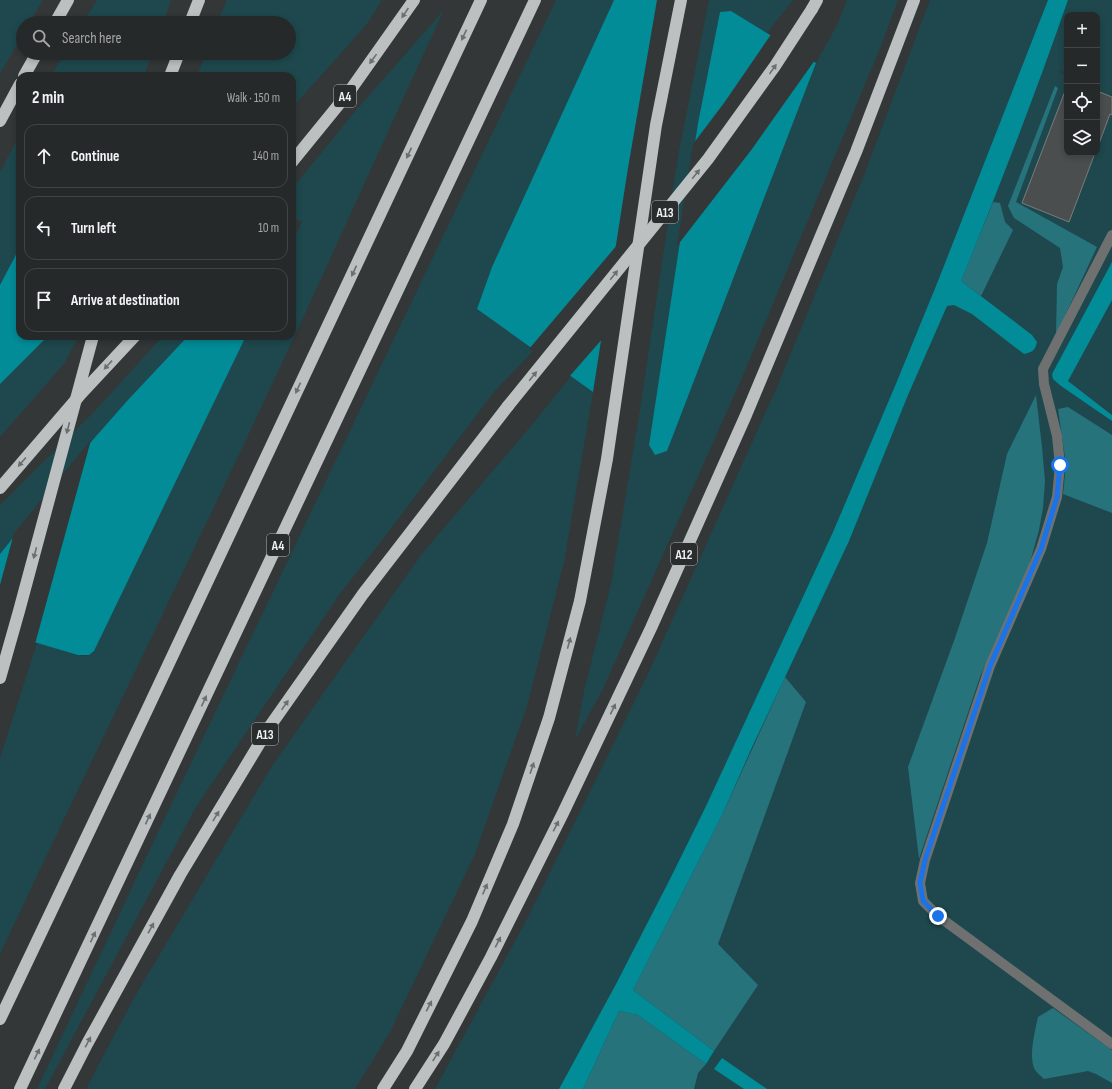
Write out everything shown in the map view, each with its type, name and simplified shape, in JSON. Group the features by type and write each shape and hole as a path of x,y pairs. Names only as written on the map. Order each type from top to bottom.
{"highway":[{"path":"59,16 68,0"},
{"path":"193,16 199,0"},
{"name":"A4","path":"296,157 349,92 414,0"},
{"path":"0,1019 481,0"},
{"name":"A4","path":"20,1089 535,0"},
{"path":"383,1089 407,1050 472,921 513,824 549,718 580,601 607,459 656,125 681,0"},
{"name":"A12","path":"415,1089 444,1044 491,957 563,813 651,628 746,415 856,152 914,0"},
{"name":"A13","path":"64,1089 90,1037 180,875 270,726 363,594 508,406 708,159 775,66 814,4"},
{"path":"26,72 33,60"},
{"path":"171,72 176,60"},
{"path":"0,121 16,91"},
{"path":"0,678 92,340"},
{"path":"0,488 80,395 131,340"}],"lane":[{"path":"1112,235 1043,369 1044,384 1057,436 1060,465 1057,497 1041,549 990,666 925,860 920,883 923,901 938,916 1112,1044"}],"shaded area":[{"path":"0,0 43,0 33,16 16,16 16,46 0,74"},
{"path":"97,0 171,0 165,16 87,16"},
{"path":"227,0 382,0 367,24 296,104 296,72 199,72 203,60 296,60 296,16 220,16"},
{"path":"556,0 614,0 492,267 477,309 534,350 493,393 339,595 196,807 45,1089 37,1089 159,830"},
{"path":"614,0 657,0 628,168 593,392 477,309 492,267"},
{"path":"709,0 793,0 767,33 731,11 720,12 698,123 649,445 655,455 667,451 816,63 837,25 847,0 898,0 881,46 741,380 603,689 575,740 584,691 611,584 639,416 678,156"},
{"path":"930,0 1048,0 938,281 833,532 706,806 616,984 559,1089 435,1089 527,919 648,674 777,387 864,175"},
{"path":"1048,0 1068,0 1043,71 961,281 1032,335 1037,342 1035,347 1031,352 1024,354 972,314 954,305 947,306 908,395 849,541 753,745 722,815 633,990 714,1051 706,1064 638,1015 619,1011 583,1089 559,1089 616,984 706,806 833,532 938,281"},
{"path":"1056,0 1112,0 1112,103 1100,95 1100,12 1064,12 1064,72 1058,70 1064,74 1064,156 1100,156 1100,98 1112,106 1112,279 1058,376 1112,418 1112,1089 572,1089 674,891 1046,62"},
{"path":"444,10 296,333 296,234 302,222 296,219 296,184 352,115"},
{"path":"731,11 816,63 667,451 655,455 649,445 698,123 720,12"},
{"path":"61,60 150,60 145,72 53,72"},
{"path":"1055,86 1058,88 1016,202 1097,247 1056,335 1057,284 1063,267 1060,248 1014,218 1008,206"},
{"path":"16,142 16,255 0,285 0,172"},
{"path":"993,202 1000,203 1005,222 1013,230 981,296 961,281"},
{"path":"16,255 16,340 44,340 0,384 0,285"},
{"path":"1112,262 1112,300 1068,381 1112,415 1112,421 1061,386 1053,379 1052,374"},
{"path":"1112,300 1112,414 1068,381"},
{"path":"44,340 77,340 63,365 0,437 0,384"},
{"path":"159,340 184,340 83,451 0,554 0,505 94,412"},
{"path":"184,340 244,340 94,651 89,655 78,655 0,632 0,554 83,451"},
{"path":"244,340 293,340 0,954 0,758 37,643 84,656 87,656 94,651"},
{"path":"571,376 593,392 564,562 527,706 475,854 390,1032 355,1089 86,1089 135,996 272,766 421,555 531,426"},
{"path":"1036,395 1045,481 1043,508 1039,530 1028,570 980,677 919,859 908,767 955,638 987,543 1007,454"},
{"path":"1068,407 1112,435 1112,513 1063,494 1066,465 1058,409"},
{"path":"785,677 806,702 718,944 758,985 714,1051 633,990 722,815"},
{"path":"1053,1008 1112,1050 1112,1083 1088,1071 1044,1079 1038,1074 1033,1065 1032,1051 1038,1017"},
{"path":"619,1011 638,1015 706,1064 698,1073 694,1089 583,1089"},
{"path":"722,1058 767,1089 744,1089 714,1069"}],"pier":[{"path":"772,33 815,60 752,149 677,246 693,144 724,103"},
{"path":"618,244 604,337 569,377 529,349"},
{"path":"91,440 35,644 0,634 0,585 14,533"}],"building":[{"path":"1100,92 1112,97 1112,115 1110,114 1100,141"},
{"path":"1064,94 1064,156 1094,156 1069,222 1022,203"}],"route":[{"path":"938,916 923,901 920,883 925,860 990,666 1041,549 1057,497 1060,465"}]}
